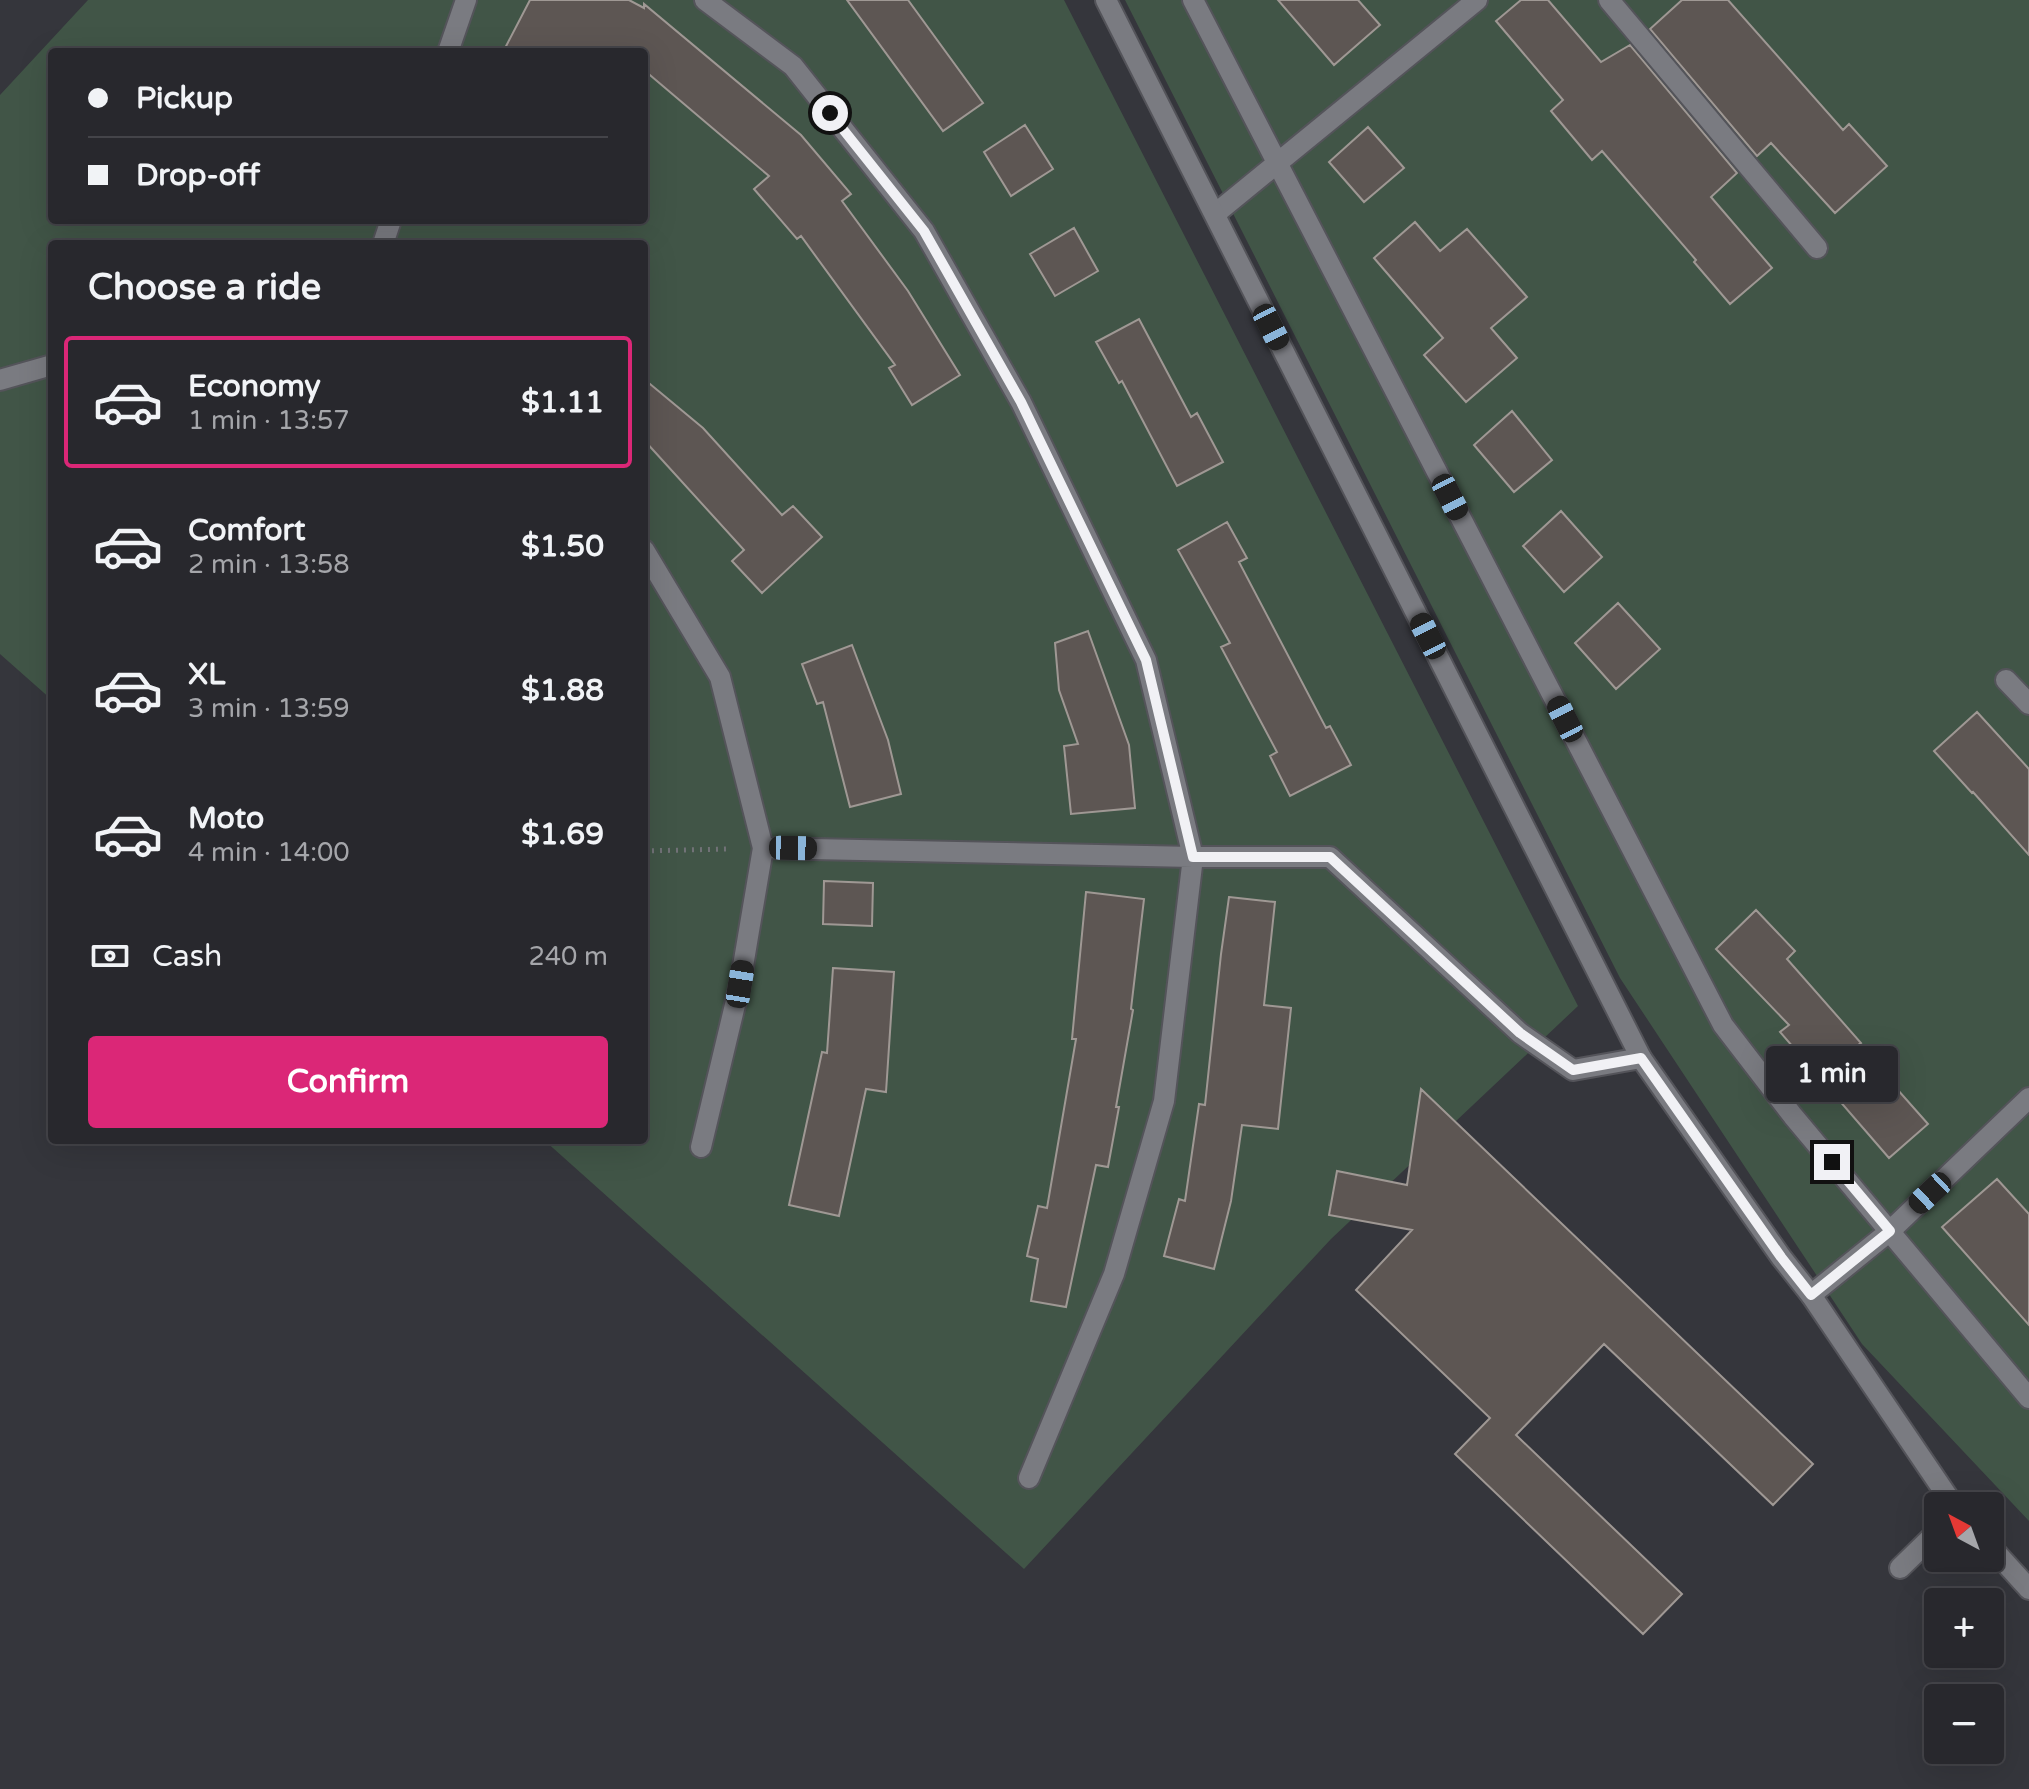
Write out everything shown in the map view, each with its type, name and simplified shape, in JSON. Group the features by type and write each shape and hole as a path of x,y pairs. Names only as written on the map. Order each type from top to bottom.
{"street":[{"path":"449,48 466,0"},
{"path":"705,0 793,66 924,231 1021,402 1146,660 1193,857 1164,1101 1114,1274 1029,1478"},
{"path":"1106,0 1641,1058 1811,1295 1945,1492"},
{"path":"1193,0 1723,1025 1793,1116 2029,1398"},
{"path":"1215,214 1477,0"},
{"path":"1609,0 1817,248"},
{"path":"0,380 48,366"},
{"path":"648,557 720,677 763,848 740,984 701,1147"},
{"path":"2006,680 2029,704"},
{"path":"763,848 1330,857 1520,1033 1573,1070 1641,1058"},
{"path":"1811,1295 1890,1231 2029,1098"},
{"path":"1900,1568 1924,1545"},
{"path":"2004,1561 2029,1589"}],"path":[{"path":"648,851 763,848"}],"green space":[{"path":"88,0 1064,0 1578,1006 1331,1239 1024,1569 548,1144 648,1144 648,240 48,240 48,696 0,654 0,95"},
{"path":"1125,0 2029,0 2029,1521 1862,1344 1620,978"}],"building":[{"path":"530,0 629,0 644,8 644,4 801,135 851,194 842,201 908,291 960,375 912,405 889,368 895,365 801,236 797,239 754,189 769,176 648,73 648,48 505,48"},
{"path":"847,0 908,0 983,103 943,131"},
{"path":"1278,0 1358,0 1380,25 1334,65"},
{"path":"1521,0 1548,0 1601,62 1630,45 1737,173 1711,197 1772,268 1730,304 1602,151 1592,160 1551,111 1563,100 1496,21"},
{"path":"1682,0 1728,0 1843,130 1849,124 1887,166 1835,213 1771,143 1757,156 1650,29"},
{"path":"1025,125 1053,169 1011,196 984,152"},
{"path":"1368,127 1404,168 1364,202 1329,162"},
{"path":"1415,222 1440,251 1467,229 1527,297 1491,328 1517,358 1466,402 1424,355 1443,338 1374,258"},
{"path":"1074,228 1098,271 1055,296 1030,254"},
{"path":"1139,319 1191,417 1197,413 1223,462 1177,486 1122,381 1119,383 1096,342"},
{"path":"648,382 703,428 782,515 793,506 822,537 762,593 732,561 744,550 648,444"},
{"path":"1512,411 1552,460 1514,492 1474,445"},
{"path":"1561,511 1602,557 1564,592 1523,546"},
{"path":"1227,522 1247,558 1239,562 1326,728 1330,726 1351,765 1290,796 1270,756 1277,752 1221,647 1230,643 1178,550"},
{"path":"1618,603 1660,649 1616,689 1575,643"},
{"path":"1088,631 1129,745 1135,808 1071,814 1064,746 1078,744 1059,690 1055,643"},
{"path":"852,645 888,740 901,794 850,807 823,702 817,704 802,664"},
{"path":"1977,712 2029,769 2029,855 1934,751"},
{"path":"824,881 873,883 872,926 823,924"},
{"path":"1086,892 1144,899 1133,1010 1108,1167 1096,1165 1066,1307 1031,1301 1038,1259 1027,1256 1038,1206 1047,1208 1076,1039 1072,1039"},
{"path":"1229,897 1275,902 1264,1005 1291,1008 1278,1129 1242,1125 1231,1201 1214,1269 1164,1256 1179,1199 1185,1201 1199,1104 1205,1105"},
{"path":"1756,910 1795,951 1787,959 1928,1124 1889,1158 1780,1032 1789,1025 1716,949"},
{"path":"833,968 894,972 886,1092 866,1089 839,1216 789,1205 822,1052 827,1053"},
{"path":"1421,1089 1813,1464 1773,1505 1604,1344 1516,1435 1682,1594 1643,1634 1455,1454 1490,1418 1356,1290 1412,1230 1329,1215 1337,1171 1407,1185"},
{"path":"1997,1179 2029,1214 2029,1325 1942,1227"}],"route":[{"path":"830,113 924,231 1021,402 1146,660 1193,857 1330,857 1520,1033 1573,1070 1641,1058 1811,1295 1890,1231 1832,1162"}]}
